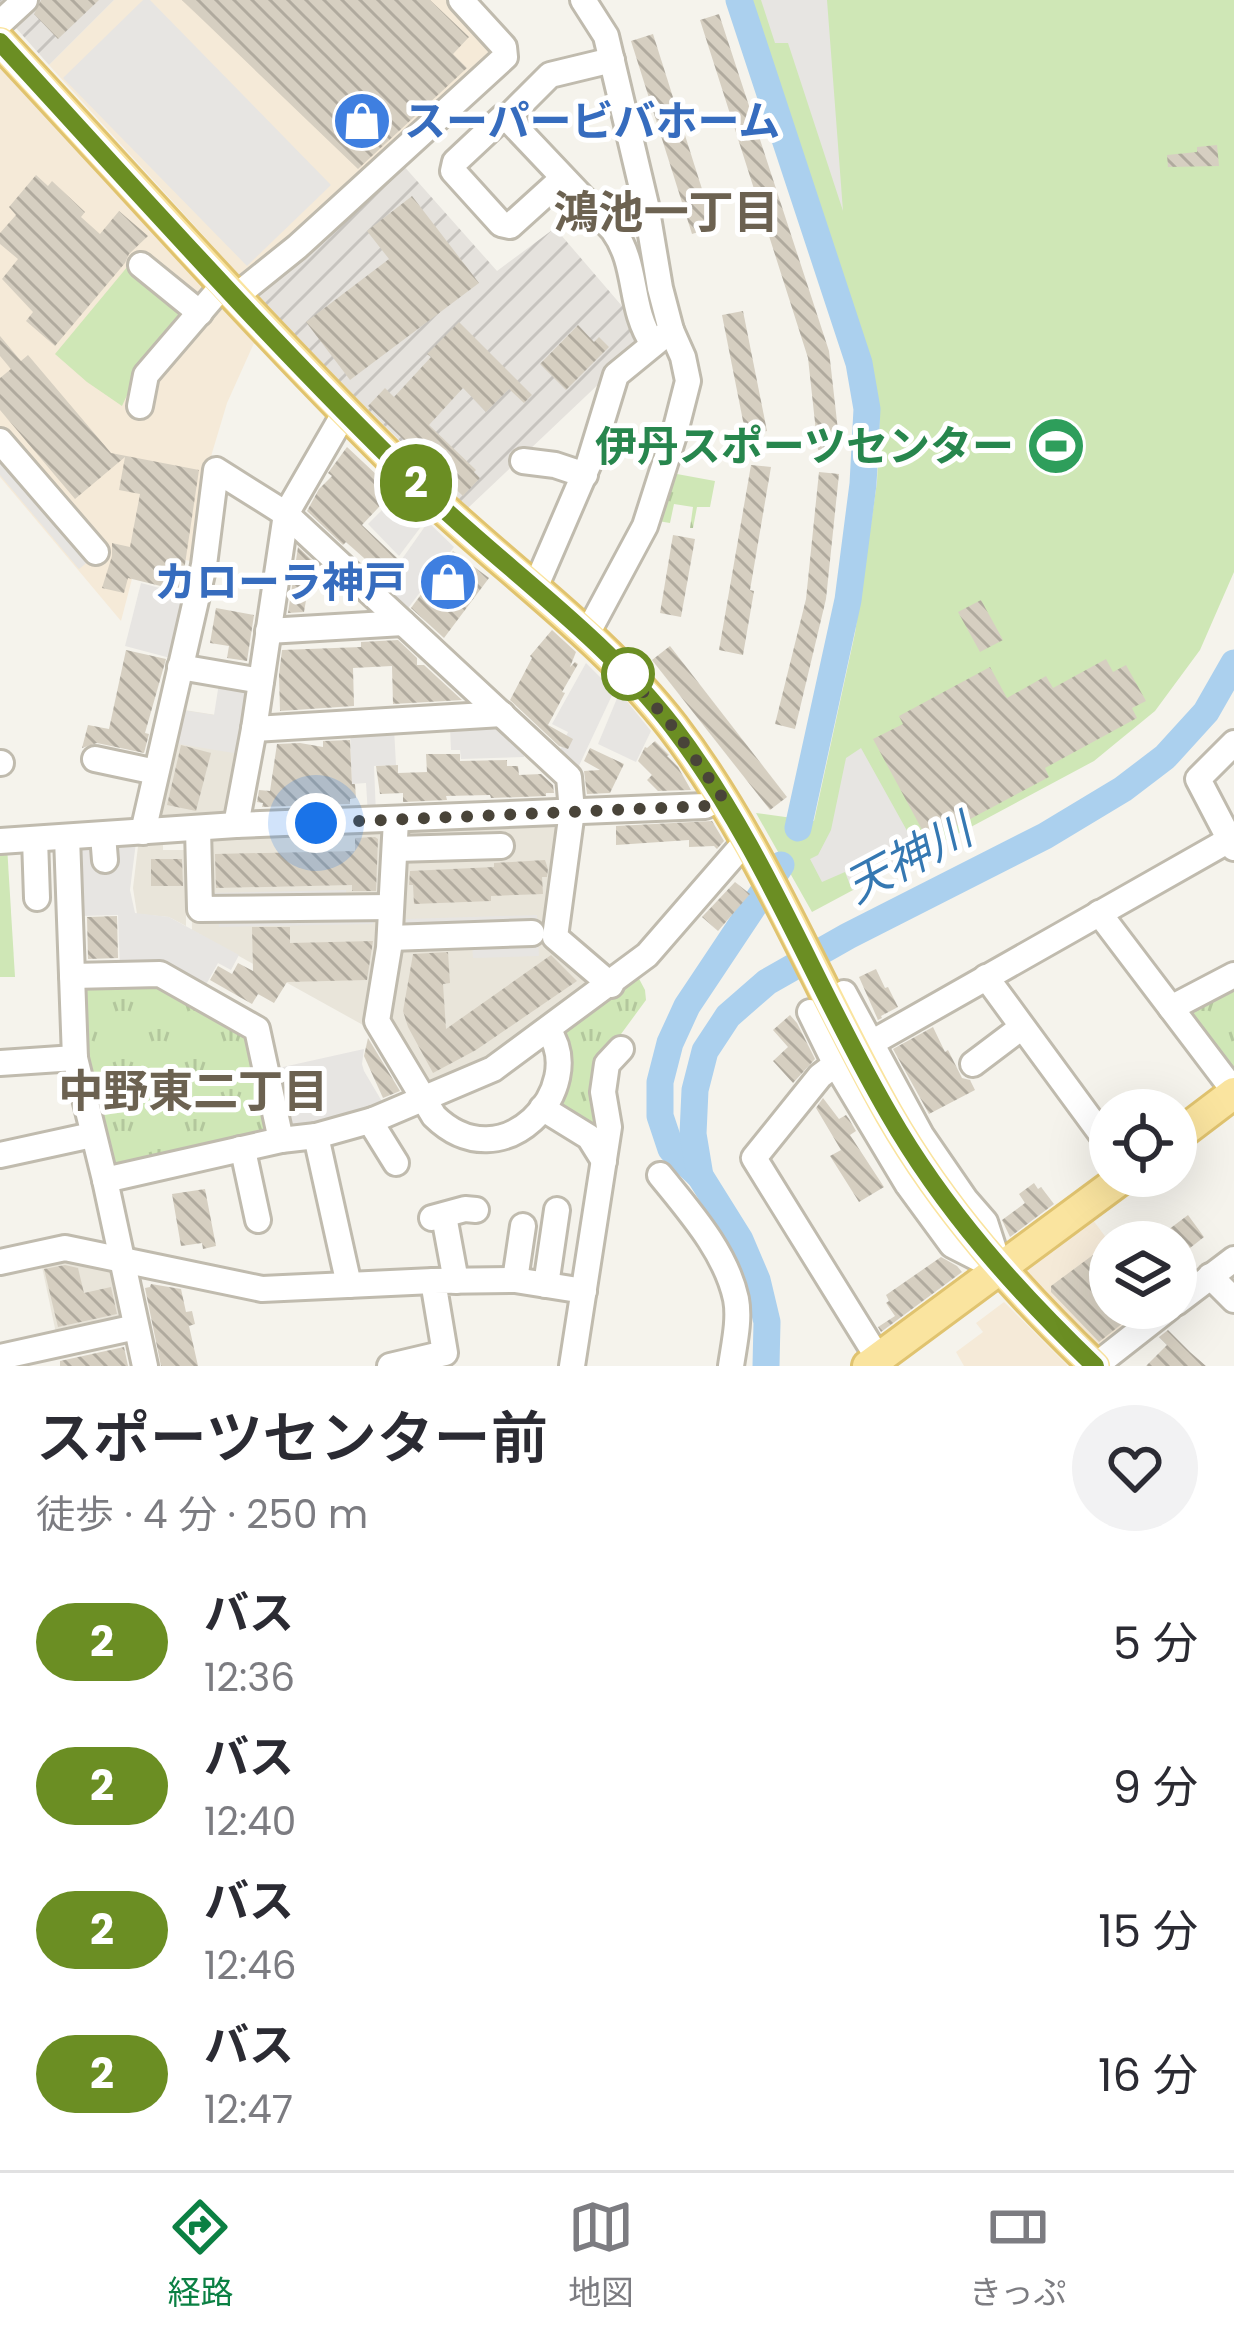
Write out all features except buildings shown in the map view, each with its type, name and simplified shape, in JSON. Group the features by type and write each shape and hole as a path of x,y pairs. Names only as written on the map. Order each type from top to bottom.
{"main road":[{"path":"0,42 346,412 421,488 622,667 673,727 722,797 799,942 830,985 862,1065 910,1148 1000,1270 1095,1366"},
{"path":"1197,1121 1234,1092"},
{"path":"873,1362 1097,1197"}],"street":[{"path":"0,23 25,0"},
{"path":"140,406 146,375 200,313 297,248 505,57 504,46 461,0"},
{"path":"583,0 607,36 646,205 660,287 662,337"},
{"path":"562,178 509,226 501,224 453,171 455,162 550,75 612,60"},
{"path":"507,118 625,246 644,332 662,337 683,358 688,381 645,526 587,634"},
{"path":"608,225 646,205"},
{"path":"141,265 200,313"},
{"path":"535,589 585,475 616,374 662,337"},
{"path":"236,825 286,514 346,412"},
{"path":"0,441 96,552"},
{"path":"523,461 585,475"},
{"path":"143,832 204,565 216,470 286,514 569,777 572,811 555,937 611,985"},
{"path":"268,631 403,623"},
{"path":"181,667 261,681"},
{"path":"254,729 502,714"},
{"path":"868,1045 1231,840 1198,779 1234,743"},
{"path":"95,759 156,772"},
{"path":"0,841 68,837 104,848 143,832 705,806 722,797"},
{"path":"396,820 390,938 377,1021 444,1126 480,1140 505,1138 526,1125 552,1096 556,1046 548,1030"},
{"path":"198,829 200,909 391,907"},
{"path":"68,837 75,1058 145,1366"},
{"path":"35,838 37,898"},
{"path":"105,1180 373,1120 493,1069 647,956 746,841"},
{"path":"394,849 501,846"},
{"path":"1099,914 1234,1092"},
{"path":"390,938 532,933"},
{"path":"72,976 160,974 257,1029 280,1140"},
{"path":"1172,1008 1234,975"},
{"path":"986,977 1089,1118"},
{"path":"830,985 922,1135 985,1222 1000,1270"},
{"path":"810,1012 908,1184 952,1245 1000,1270"},
{"path":"973,1064 1022,1027"},
{"path":"572,1366 609,1127 603,1092 607,1064 621,1049"},
{"path":"0,1064 75,1058"},
{"path":"838,1061 754,1158 873,1362"},
{"path":"542,1108 589,1137 604,1161"},
{"path":"373,1120 396,1163"},
{"path":"0,1155 92,1135"},
{"path":"316,1136 349,1285"},
{"path":"241,1149 258,1220"},
{"path":"660,1175 701,1228 729,1279 736,1301 731,1366"},
{"path":"390,1366 445,1353 437,1217 476,1210"},
{"path":"546,1285 557,1210"},
{"path":"515,1280 523,1226"},
{"path":"0,1262 65,1248 262,1289 515,1280 584,1292"},
{"path":"1197,1286 1234,1259"},
{"path":"1210,1276 1234,1300"},
{"path":"0,1357 136,1328"},
{"path":"1095,1366 1142,1329"}],"shaded area":[{"path":"0,0 114,0 49,65 0,10"},
{"path":"114,0 452,0 492,44 491,62 282,251 242,278 49,65"},
{"path":"143,0 150,0 331,185 247,266 63,78"},
{"path":"761,0 827,0 843,211 788,43 775,43"},
{"path":"0,68 254,343 227,403 209,463 197,562 139,552 121,621 0,477"},
{"path":"402,164 497,271 555,228 634,320 644,341 468,508 253,296"},
{"path":"0,454 90,560 79,569 0,475"},
{"path":"395,497 423,524 399,556 368,524"},
{"path":"428,522 454,547 406,611 381,589"},
{"path":"141,583 190,596 174,659 125,646"},
{"path":"586,663 614,691 577,770 559,753 568,732 552,724"},
{"path":"219,683 247,687 252,693 240,754 172,743 181,710 214,715"},
{"path":"618,696 651,731 636,762 598,744"},
{"path":"178,709 248,720 233,815 158,823 154,817"},
{"path":"502,725 503,737 518,736 523,741 524,757 461,759 460,750 451,750 450,727"},
{"path":"394,728 396,765 374,766 376,815 368,815 366,783 352,784 350,729"},
{"path":"861,748 916,847 903,853 907,860 852,890 845,872 822,882 810,859 818,855 831,830 846,758"},
{"path":"556,820 563,826 552,912 597,979 489,1062 430,1091 385,1020 403,833 411,824"},
{"path":"383,827 388,835 370,1023 363,1025 192,930 191,835"},
{"path":"163,837 163,850 186,850 186,926 169,917 137,914 133,888 139,838"},
{"path":"136,842 130,890 135,913 169,917 239,955 231,970 218,963 203,990 120,969 118,915 81,916 77,850"},
{"path":"346,890 347,901 373,901 373,924 219,927 218,917 213,917 212,893"},
{"path":"537,915 539,956 473,958 472,945 407,947 406,919"},
{"path":"364,1049 364,1071 387,1110 287,1128 274,1069"},
{"path":"1087,1212 1094,1221 1089,1221 1089,1329 1125,1329 1101,1346 1095,1345 1018,1264"},
{"path":"64,1258 111,1267 126,1317 57,1338 41,1262"},
{"path":"1004,1302 1067,1366 964,1366 956,1352 983,1332 976,1323"}],"green space":[{"name":"伊丹スポーツセンター","path":"752,0 1234,0 1234,572 1200,650 1155,711 1094,761 812,912 756,813 814,821 855,633 877,482 880,410 871,360"},
{"path":"128,266 186,314 137,374 122,406 55,354"},
{"path":"666,472 715,481 710,507 697,507 693,528 693,507 674,504 670,523 652,520"},
{"path":"7,846 15,977 0,977 0,847"},
{"path":"636,973 646,1000 613,1045 599,1135 557,1112 564,1024"},
{"path":"160,980 249,1031 274,1131 113,1173 81,1061 84,984"},
{"path":"1234,980 1234,1078 1178,1009"}],"waterway":[{"path":"739,0 859,363 867,409 848,600 798,828"},
{"name":"天神川","path":"766,1366 767,1322 757,1280 740,1240 700,1176 693,1134 695,1090 705,1051 728,1016 767,982 1045,836 1123,789 1165,757 1206,712 1234,663"},
{"path":"700,1176 671,1149 660,1116 660,1082 670,1043 687,1006 781,865"}],"bus line":[{"name":"2","path":"0,42 346,412 421,488 622,667 673,727 722,797 862,1065 919,1163 1000,1270 1095,1366"}],"place":[{"name":"スーパービバホーム","path":"362,121"},
{"name":"伊丹スポーツセンター","path":"1056,446"},
{"name":"カローラ神戸","path":"448,582"}],"district":[{"name":"鴻池一丁目","path":"666,212"},
{"name":"中野東二丁目","path":"193,1091"}],"route":[{"path":"316,823 705,806 722,797 673,727 622,667 628,674"}]}
